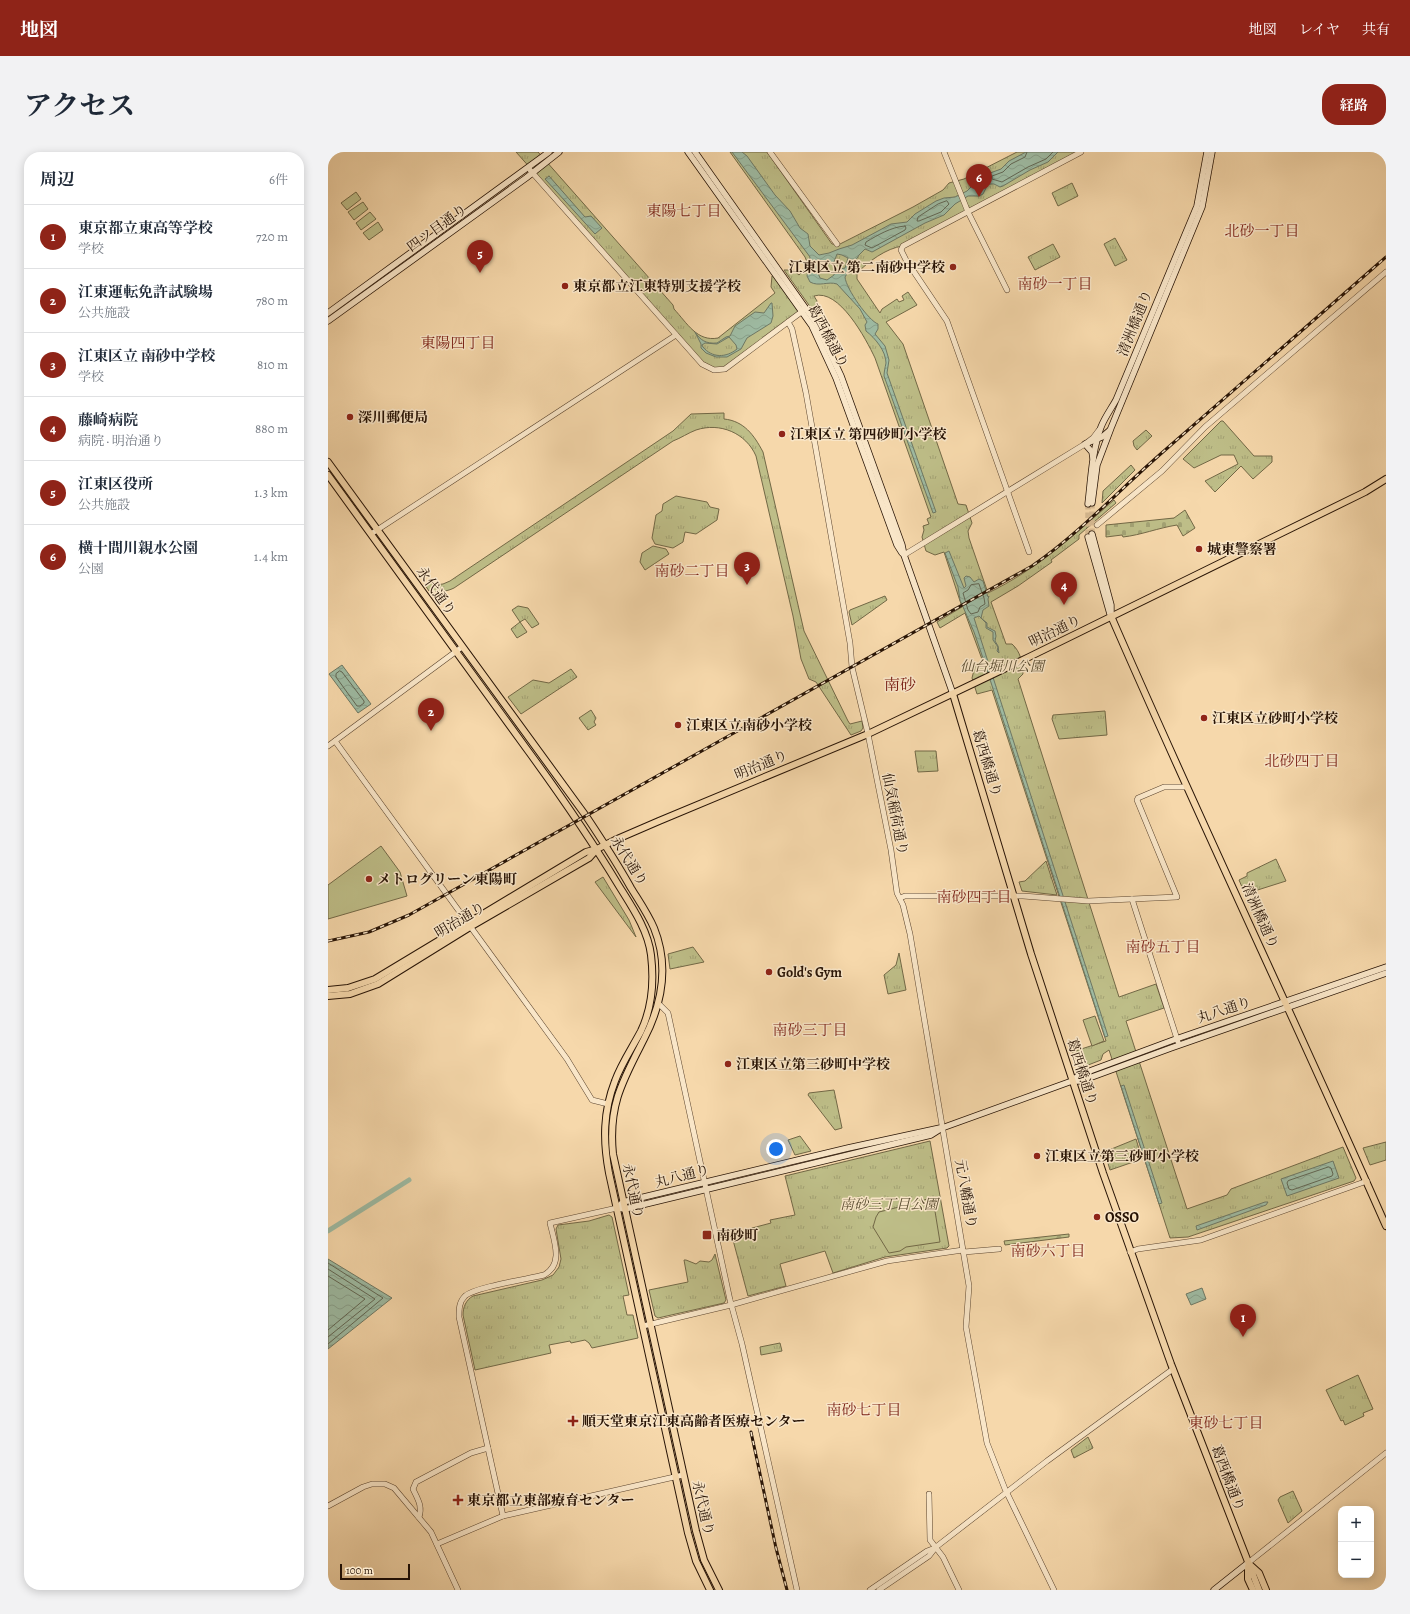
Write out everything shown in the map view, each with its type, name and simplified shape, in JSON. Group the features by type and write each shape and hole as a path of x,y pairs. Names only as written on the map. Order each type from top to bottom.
{"main road":[{"name":"四ツ目通り","path":"328,321 533,173 549,152"},
{"name":"四ツ目通り","path":"328,313 529,168 559,152"},
{"name":"葛西橋通り","path":"688,152 804,310 816,323 841,376 902,545 904,555 953,694 1072,1081 1130,1252 1173,1369 1259,1590"},
{"name":"葛西橋通り","path":"695,152 804,310"},
{"name":"清洲橋通り","path":"1207,152 1197,206 1116,400 1101,428 1093,465 1090,504 1097,465 1101,454 1202,206 1212,152"},
{"path":"1093,465 1092,452 1085,444 1098,439 1106,434 1111,428"},
{"name":"永代通り","path":"328,462 584,814 605,845 645,911 656,933 660,948 662,974 658,1003 649,1028 622,1082 614,1105 612,1144 617,1176 683,1475 702,1554 708,1570 719,1590"},
{"name":"永代通り","path":"328,475 581,824 634,910 646,934 651,954 652,967 650,1000 646,1020 620,1069 608,1104 604,1125 605,1146 617,1208 693,1550 701,1572 710,1590"},
{"name":"明治通り","path":"328,990 348,988 369,982 469,924 589,858 597,849 605,845 868,734 1029,657 1365,492 1386,479"},
{"name":"清洲橋通り","path":"1090,535 1112,605 1111,616 1386,1226"},
{"name":"明治通り","path":"328,996 350,994 372,987 469,924"},
{"name":"丸八通り","path":"624,1206 706,1190 931,1135 942,1128 1072,1081 1081,1081 1386,967"},
{"name":"丸八通り","path":"1072,1081 1079,1075 1176,1039 1386,973"},
{"name":"丸八通り","path":"624,1206 704,1183 926,1130 942,1128"},
{"path":"617,1208 624,1206"},
{"path":"1214,1590 1248,1563"},
{"path":"1248,1563 1248,1578 1252,1590"},
{"path":"1248,1563 1259,1573 1266,1590"}],"street":[{"path":"770,152 837,244"},
{"path":"944,152 968,212 1007,290"},
{"path":"1029,552 947,321 901,252 903,246 1081,152"},
{"path":"529,168 702,364 714,370 721,370 729,367 804,310"},
{"path":"1097,524 1162,472 1206,428 1386,272"},
{"name":"仙気稲荷通り","path":"788,322 792,330 806,393 850,643 851,661 868,734 891,850 897,893 900,898"},
{"path":"371,534 676,335"},
{"path":"904,555 1085,444 1093,438 1101,428"},
{"path":"1085,444 1090,444 1096,447 1101,454"},
{"path":"328,746 462,647"},
{"path":"334,741 567,1059 592,1100 608,1104"},
{"path":"900,898 905,896 1014,896 1088,901 1178,897 1137,800 1138,798 1164,787 1187,787"},
{"name":"元八幡通り","path":"900,898 910,934 964,1251 969,1286 966,1327 987,1443 1007,1493 1054,1590"},
{"path":"1132,899 1179,1045"},
{"path":"658,1003 668,1014 731,1305 742,1344 798,1590"},
{"path":"1130,1252 1138,1249 1201,1240 1367,1181"},
{"path":"503,1516 459,1317 459,1306 467,1295 475,1291 544,1275 552,1270 556,1264 557,1255 550,1223 617,1208"},
{"path":"643,1326 731,1305 887,1262 964,1251 999,1249"},
{"path":"879,1590 929,1556 936,1547 1042,1465 1173,1369"},
{"path":"419,1517 421,1511 420,1506 413,1489 416,1482 471,1453 488,1448"},
{"path":"1248,1563 1386,1453"},
{"path":"437,1544 503,1516 683,1475"},
{"path":"328,1506 363,1487 379,1483 394,1488 431,1532 458,1590"},
{"path":"929,1494 930,1536 932,1543 943,1557 960,1590"},
{"path":"870,1590 926,1551 936,1547"}],"green space":[{"path":"516,152 538,152 673,305 674,309 688,325 698,334 704,337 718,338 775,293 771,287 772,276 783,272 812,313 799,312 725,367 714,368 703,362"},
{"name":"仙台堀川公園","path":"730,152 767,152 832,244 840,244 913,207 943,190 949,183 964,179 1017,152 1081,152 903,246 884,253 866,264 857,273 857,279 880,313 882,309 897,299 899,302 904,300 902,296 908,292 917,305 886,322 903,344 958,504 966,505 972,523 968,531 969,538 988,593 1006,584 1038,563 1069,539 1114,500 1116,503 1079,535 1079,539 1051,560 1052,562 1018,586 991,602 1006,644 1012,644 1015,647 1020,658 1023,674 1018,679 1119,997 1156,984 1164,1008 1126,1021 1187,1209 1227,1195 1231,1189 1343,1147 1356,1178 1354,1181 1188,1237 1170,1238 1109,1050 1103,1054 1101,1060 1083,1067 1076,1064 1072,1052 1106,1041 992,690 977,694 972,678 975,666 983,662 965,613 940,628 937,622 962,607 944,552 935,555 926,551 922,537 924,530 923,526 929,524 927,519 931,517 875,358 858,328 842,307 833,300 823,296 814,296 817,301 816,315 784,270 793,270 799,275 806,268 807,262 805,257"},
{"path":"1072,183 1078,196 1058,206 1052,193"},
{"path":"356,192 361,199 347,210 341,203"},
{"path":"363,202 368,209 354,220 348,212"},
{"path":"370,212 376,219 361,230 356,223"},
{"path":"378,222 383,230 369,240 363,233"},
{"path":"1115,238 1127,260 1115,266 1104,244"},
{"path":"1053,244 1060,257 1035,270 1028,257"},
{"path":"724,413 724,419 731,420 748,430 763,452 804,631 848,721 850,724 862,721 863,728 861,731 851,735 816,682 809,679 801,659 793,616 756,456 746,441 731,431 714,427 705,428 696,430 673,441 454,588 436,592 429,591 425,585 431,582 433,585 443,584 450,581 673,431 691,414"},
{"path":"1221,421 1223,421 1254,456 1272,456 1272,462 1253,479 1241,466 1215,492 1205,481 1238,464 1234,455 1221,455 1194,468 1183,459"},
{"path":"1146,430 1152,436 1137,450 1133,441"},
{"path":"1131,465 1135,470 1102,503 1103,491"},
{"path":"676,496 707,502 710,507 719,509 717,520 696,534 685,532 683,542 673,548 655,544 652,538 656,515 662,511 663,504"},
{"path":"1185,510 1195,528 1183,536 1177,525 1130,536 1123,537 1122,535 1106,537 1106,525 1174,518"},
{"path":"653,546 666,549 669,554 645,570 640,562 642,553"},
{"path":"885,596 887,600 852,625 849,612 850,610"},
{"path":"518,606 528,608 539,624 532,628 525,619 520,622 512,610"},
{"path":"520,622 527,632 517,638 511,629"},
{"path":"571,669 577,677 521,714 508,697 533,680 549,683"},
{"path":"591,710 596,718 594,722 596,725 588,730 579,718"},
{"path":"1105,711 1107,735 1059,739 1052,719 1053,715"},
{"path":"915,751 936,751 938,771 918,772"},
{"name":"メトログリーン東陽町","path":"381,846 400,872 407,896 328,919 328,885"},
{"path":"1276,859 1286,881 1245,894 1239,880 1247,876 1247,873"},
{"path":"1046,861 1057,895 1022,891 1019,882 1025,881"},
{"path":"603,877 629,920 636,937 595,882"},
{"path":"693,947 704,962 670,969 668,954"},
{"path":"899,953 906,990 888,994 884,975 896,965"},
{"path":"1095,1016 1104,1041 1092,1046 1083,1020"},
{"path":"834,1090 842,1128 835,1130 808,1095 809,1093"},
{"path":"800,1136 811,1151 795,1155 788,1140"},
{"path":"1136,1139 1142,1159 1110,1170 1105,1153"},
{"name":"南砂三丁目公園","path":"930,1141 949,1246 947,1248 885,1257 833,1273 825,1251 780,1264 786,1286 748,1296 733,1240 741,1237 741,1231 771,1223 770,1220 795,1215 785,1176"},
{"path":"1386,1142 1386,1160 1370,1165 1363,1148"},
{"path":"927,1199 933,1199 940,1242 906,1247 900,1251 889,1253 873,1227 879,1212"},
{"path":"609,1215 612,1217 629,1295 623,1296 627,1315 633,1315 638,1338 592,1348 585,1340 549,1345 551,1353 475,1370 463,1315 464,1307 468,1300 473,1296 542,1280 553,1275 559,1267 561,1259 556,1229 558,1225 589,1221"},
{"path":"1069,1234 1069,1237 1005,1245 1004,1241"},
{"path":"715,1254 726,1300 724,1303 658,1318 655,1316 649,1290 688,1282 684,1260 696,1264 700,1261 709,1262"},
{"path":"780,1343 782,1351 761,1355 760,1347"},
{"path":"1358,1375 1373,1409 1363,1413 1364,1416 1345,1425 1343,1420 1341,1421 1326,1390"},
{"path":"1088,1437 1093,1448 1074,1458 1071,1450"},
{"path":"1293,1491 1302,1511 1288,1523 1278,1500 1280,1497"}],"water":[{"path":"732,152 742,152 747,156 775,195 790,211 800,228 808,234 810,246 819,255 852,245 891,224 907,222 915,214 936,201 944,198 955,197 967,191 982,176 1001,169 1009,161 1026,152 1058,152 1048,162 1030,170 1003,186 1000,187 994,184 988,184 983,194 979,196 968,196 955,204 944,215 925,223 874,251 872,252 865,249 859,255 845,277 849,289 858,304 874,322 878,324 878,329 875,334 885,346 889,360 887,373 936,512 933,513 884,376 886,358 882,349 873,337 866,331 865,325 867,322 860,309 837,284 817,284 810,282 807,276 810,257","holes":["837,254 848,258 845,268 835,270 834,275 827,280 820,278 818,273 822,265 834,262"]},
{"path":"549,176 585,217 591,216 602,228 595,234 545,179"},
{"path":"772,303 773,316 771,323 747,338 741,349 727,357 716,357 706,353 701,348 701,344 695,332 704,341 717,343 730,336 735,326 755,312 764,313","holes":["729,337 736,345 737,349 733,352 719,356 707,351 702,345 705,343 717,344"]},
{"path":"949,551 964,588 966,586 964,578 966,576 970,577 974,582 979,579 983,581 988,597 989,596 989,606 983,610 981,618 979,616 974,618 1108,1036 1105,1037 986,667 974,632 960,600 958,587 945,553"},
{"path":"981,618 987,623 987,627 995,631 995,641 998,646 999,653 997,651 998,647 993,640 993,632 986,628 986,623"},
{"path":"342,665 371,704 358,713 329,674"},
{"path":"1124,1085 1162,1203 1159,1204 1121,1086"},
{"path":"1333,1161 1339,1178 1287,1196 1281,1179"},
{"path":"1268,1202 1266,1205 1197,1230 1196,1226"},
{"path":"328,1259 392,1298 328,1349"},
{"path":"1202,1288 1206,1299 1191,1305 1186,1294"}],"waterway":[{"path":"328,1231 409,1180"}],"tunnel":[{"path":"1092,503 1092,534"},
{"path":"1088,504 1088,537"}],"railway":[{"path":"328,941 369,932 409,915 1032,566 1067,539 1148,465 1386,257"},
{"path":"751,1432 776,1548 787,1590"}],"place":[{"name":"横十間川親水公園","path":"979,197"},
{"name":"江東区立 第二南砂中学校","path":"953,267"},
{"name":"江東区役所","path":"480,273"},
{"name":"東京都立江東特別支援学校","path":"565,286"},
{"name":"深川郵便局","path":"350,417"},
{"name":"江東区立 第四砂町小学校","path":"782,434"},
{"name":"城東警察署","path":"1199,549"},
{"name":"江東区立 南砂中学校","path":"747,585"},
{"name":"藤崎病院","path":"1064,605"},
{"name":"江東区立砂町小学校","path":"1204,718"},
{"name":"江東区立南砂小学校","path":"678,725"},
{"name":"江東運転免許試験場","path":"431,731"},
{"name":"メトログリーン東陽町","path":"369,879"},
{"name":"Gold's Gym","path":"769,972"},
{"name":"江東区立第三砂町中学校","path":"728,1064"},
{"name":"江東区立第三砂町小学校","path":"1037,1156"},
{"name":"OSSO","path":"1097,1217"},
{"name":"南砂町","path":"707,1235"},
{"name":"東京都立東高等学校","path":"1243,1337"},
{"name":"順天堂東京江東高齢者医療センター","path":"573,1421"},
{"name":"東京都立東部療育センター","path":"458,1500"}],"district":[{"name":"東陽七丁目","path":"684,211"},
{"name":"北砂一丁目","path":"1262,231"},
{"name":"南砂一丁目","path":"1055,284"},
{"name":"東陽四丁目","path":"458,343"},
{"name":"南砂二丁目","path":"692,571"},
{"name":"南砂","path":"900,685"},
{"name":"北砂四丁目","path":"1302,761"},
{"name":"南砂四丁目","path":"974,897"},
{"name":"南砂五丁目","path":"1163,947"},
{"name":"南砂三丁目","path":"810,1030"},
{"name":"南砂六丁目","path":"1048,1251"},
{"name":"南砂七丁目","path":"864,1410"},
{"name":"東砂七丁目","path":"1226,1423"}]}
